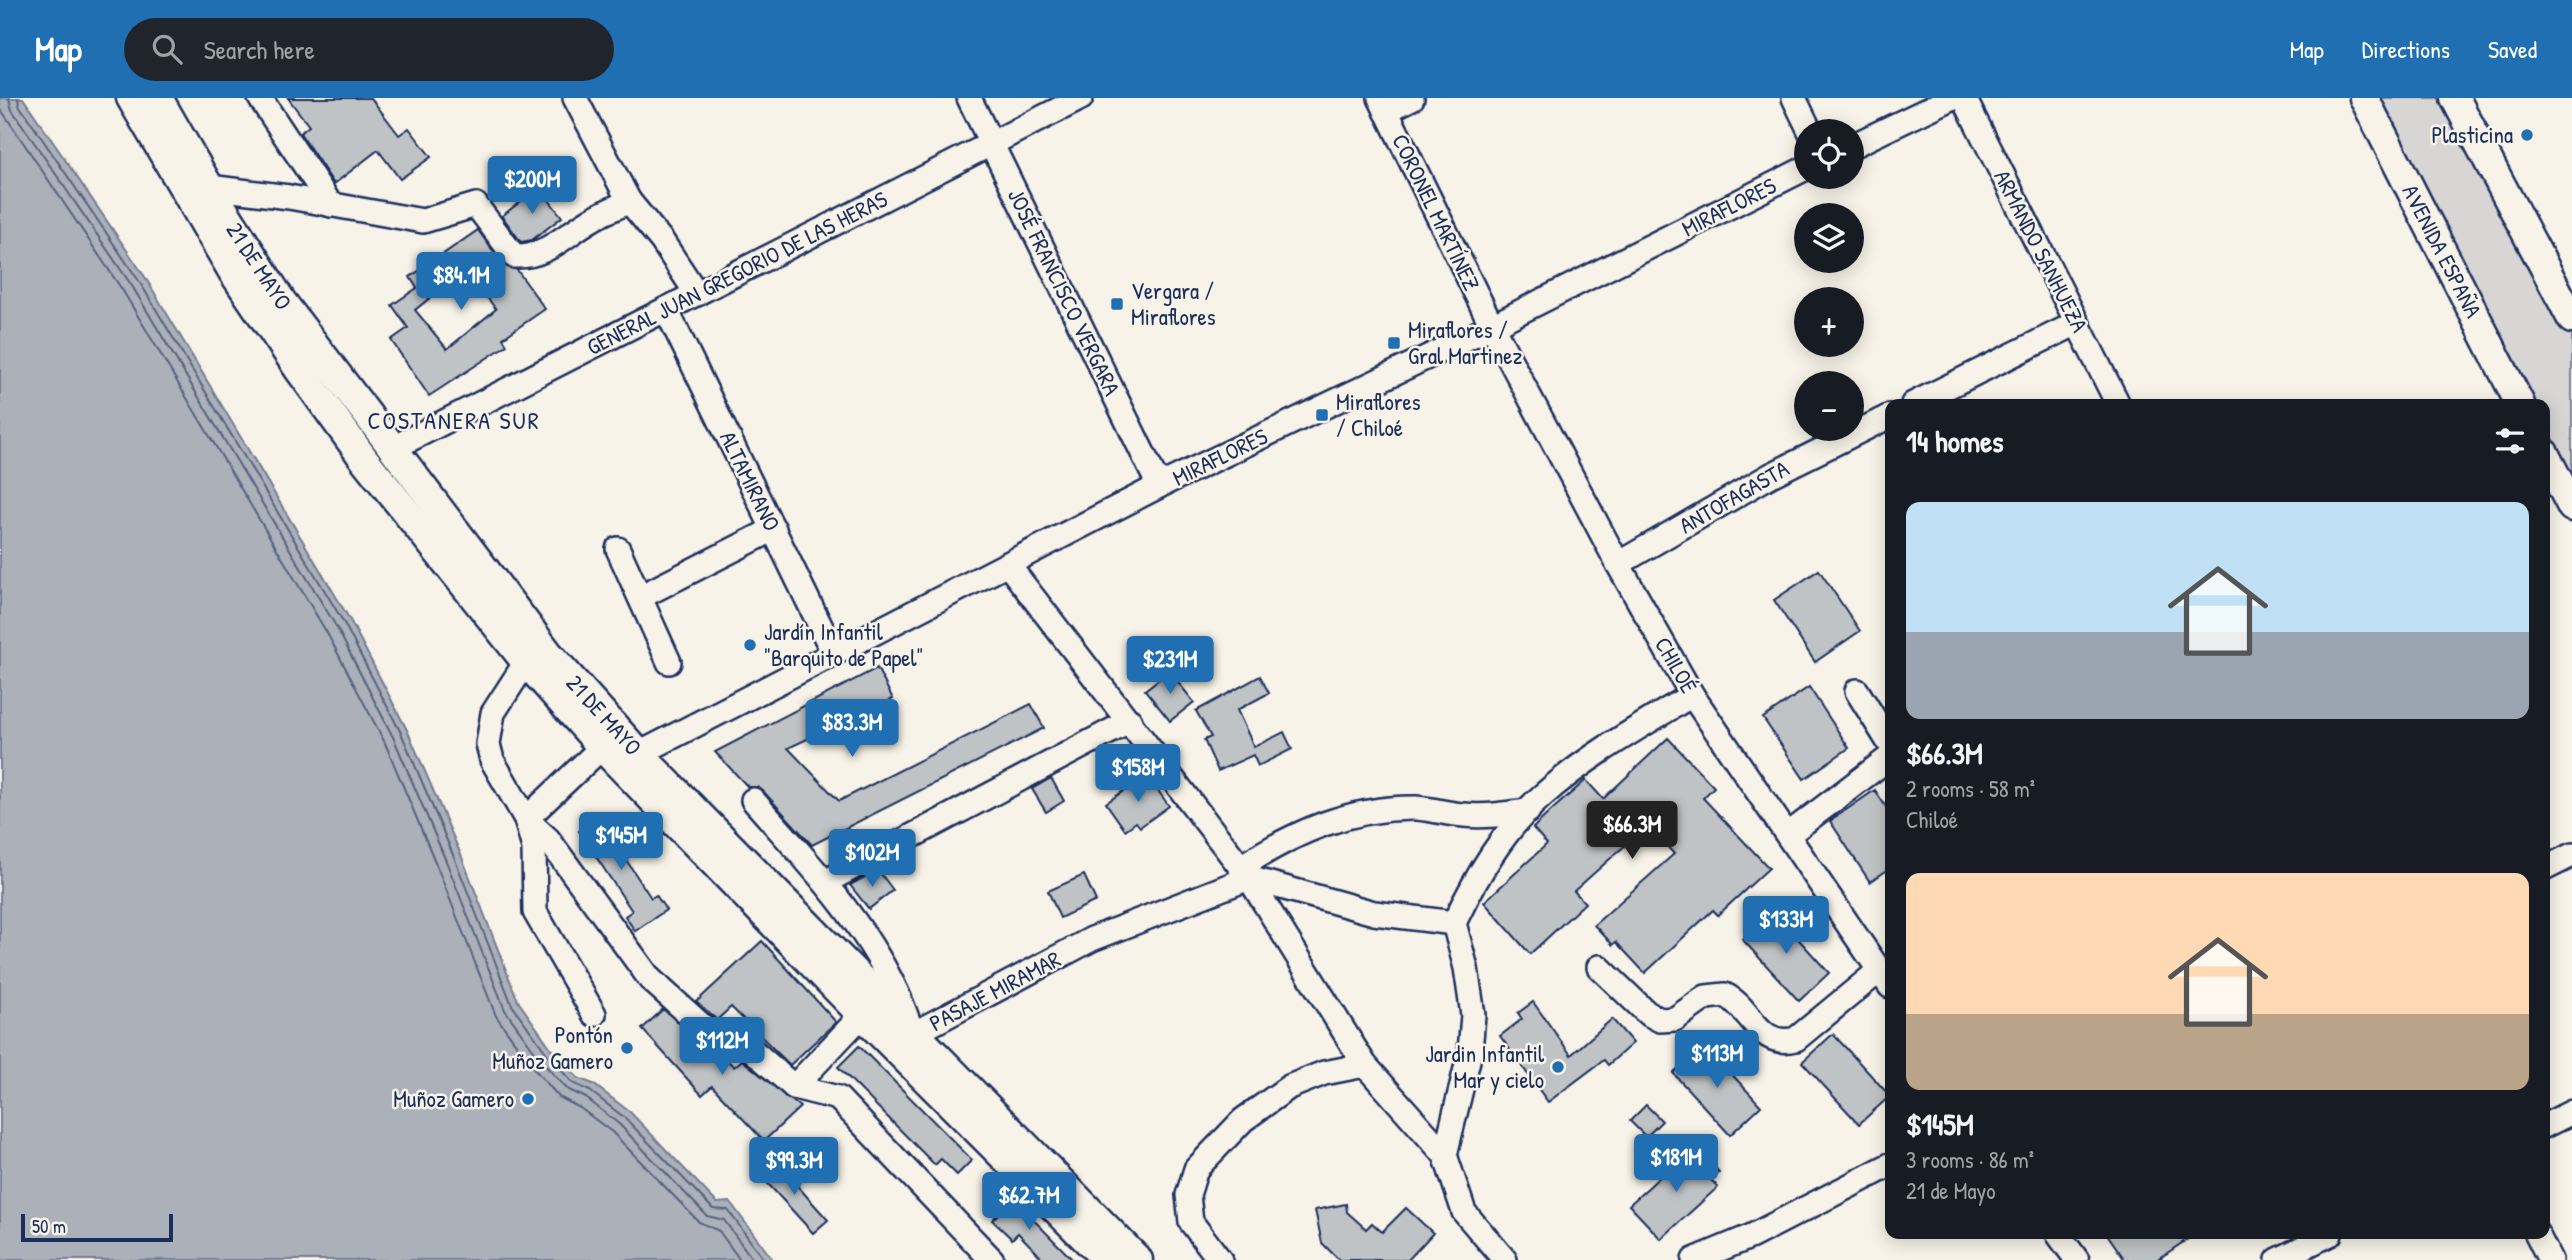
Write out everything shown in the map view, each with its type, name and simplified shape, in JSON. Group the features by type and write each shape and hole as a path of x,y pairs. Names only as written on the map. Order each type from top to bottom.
{"main road":[{"name":"21 DE MAYO","path":"131,98 233,272 298,368 364,459 526,662 602,747 862,1015 1107,1260"},
{"name":"21 DE MAYO","path":"158,98 209,187 282,302 548,653 639,754 1138,1260"},
{"name":"AVENIDA ESPAÑA","path":"2364,98 2517,399"},
{"path":"2455,98 2572,319"},
{"path":"2550,465 2572,507"}],"street":[{"path":"260,98 331,205"},
{"path":"575,98 629,201 662,241 697,293"},
{"name":"JOSÉ FRANCISCO VERGARA","path":"969,98 1159,486"},
{"name":"GENERAL JUAN GREGORIO DE LAS HERAS","path":"393,448 1080,98"},
{"path":"1383,104 1412,98"},
{"path":"1794,98 1804,119"},
{"path":"1864,140 1952,98"},
{"name":"ARMANDO SANHUEZA","path":"1964,98 2115,399"},
{"name":"CORONEL MARTÍNEZ","path":"1383,104 1492,326"},
{"name":"MIRAFLORES","path":"639,754 833,652 1009,566 1159,486 1492,326 1794,174"},
{"path":"209,187 289,197 423,221 476,205 514,256 527,257 551,248 589,220 629,201"},
{"name":"ALTAMIRANO","path":"666,309 833,652"},
{"path":"1923,399 2077,323"},
{"name":"CHILOÉ","path":"1492,326 1618,564 1692,695 1885,978"},
{"name":"ANTOFAGASTA","path":"1618,564 1771,475 1885,418"},
{"path":"640,597 774,529"},
{"path":"618,549 669,662"},
{"path":"1009,566 1245,872 1365,1065 1445,1155 1464,1212 1505,1260"},
{"path":"526,662 493,713 488,744 492,760 526,819 534,848 535,912 594,1014"},
{"path":"1857,691 1885,736"},
{"path":"1445,1155 1470,1052 1473,1015 1466,968 1454,923 1470,888 1501,841 1541,797 1601,750 1692,695"},
{"path":"825,882 1130,721"},
{"path":"526,819 602,747"},
{"path":"1789,834 1885,761"},
{"name":"PASAJE MIRAMAR","path":"753,800 825,882 866,938 889,978 913,1034 1092,939 1245,872 1279,842 1303,831 1364,813 1419,808 1467,815 1528,811"},
{"path":"526,819 548,839 650,979 717,1039 722,1040 734,1034 794,1087 838,1098 992,1260"},
{"path":"2550,866 2572,855"},
{"path":"1245,872 1374,913 1454,923"},
{"path":"1599,967 1653,1017 1675,1019 1706,997 1724,995 1764,1035 1780,1041 1796,1039 1885,978"},
{"path":"794,1087 862,1015"},
{"path":"1220,1260 1191,1223 1188,1195 1196,1169 1243,1120 1289,1087 1324,1073 1365,1065"},
{"path":"2550,1123 2572,1112"},
{"path":"1694,1260 1752,1237 1885,1168"},
{"path":"2062,1239 2077,1260"},
{"path":"2278,1260 2320,1239"},
{"path":"2540,1239 2550,1260"}],"shaded area":[{"path":"2380,98 2444,98 2572,332 2572,478 2550,434 2550,399 2532,399"}],"water":[{"path":"0,98 23,98 145,277 350,620 408,732 461,855 518,1001 555,1054 578,1078 593,1084 630,1112 717,1203 730,1202 773,1260 0,1260"}],"building":[{"path":"288,98 371,98 399,135 409,128 431,157 400,179 378,150 334,184 300,133 309,126"},
{"path":"539,187 562,217 532,240 521,242 502,216"},
{"path":"478,230 503,265 517,270 545,309 503,338 507,345 429,396 391,340 408,328 392,305 417,288 410,277","holes":["465,270 496,309 447,349 415,310"]},
{"path":"1819,570 1860,631 1815,662 1774,600"},
{"path":"877,668 893,699 788,748 839,801 1031,704 1044,728 812,845 763,791 757,787 748,787 715,752"},
{"path":"1169,671 1194,702 1170,721 1145,690"},
{"path":"1260,676 1269,693 1237,710 1254,747 1284,732 1292,749 1258,766 1253,755 1218,771 1204,740 1211,737 1196,711"},
{"path":"1809,687 1849,748 1804,779 1763,718"},
{"path":"1668,738 1714,787 1703,798 1769,868 1718,915 1713,910 1645,973 1616,942 1613,945 1594,925 1674,854 1648,825 1574,891 1585,903 1530,954 1484,902 1547,844 1533,828 1553,809 1586,780 1603,799"},
{"path":"1147,775 1169,806 1140,827 1136,822 1125,830 1106,803"},
{"path":"1051,778 1064,801 1046,812 1032,789"},
{"path":"1875,790 1885,805 1885,872 1870,882 1830,821"},
{"path":"604,814 623,843 617,846 651,898 656,895 666,910 635,931 625,916 632,911 579,831"},
{"path":"878,870 893,890 869,909 850,885"},
{"path":"1084,875 1096,901 1060,918 1048,891"},
{"path":"1773,911 1829,973 1799,1001 1742,939"},
{"path":"762,941 836,1022 790,1065 731,1007 717,1020 696,1002"},
{"path":"1533,1002 1571,1055 1612,1019 1633,1043 1608,1065 1604,1060 1548,1102 1500,1036 1522,1019 1518,1013"},
{"path":"663,1009 708,1049 721,1054 734,1067 742,1060 800,1107 764,1141 712,1086 702,1095 642,1029"},
{"path":"1833,1034 1885,1091 1885,1101 1859,1124 1802,1062"},
{"path":"1704,1044 1761,1106 1730,1135 1673,1073"},
{"path":"859,1046 972,1160 957,1175 941,1159 935,1165 838,1067"},
{"path":"1646,1105 1662,1121 1646,1137 1630,1121"},
{"path":"1686,1153 1694,1161 1702,1153 1719,1172 1710,1179 1718,1187 1661,1239 1629,1205"},
{"path":"775,1161 828,1220 813,1233 760,1175"},
{"path":"1013,1199 1073,1260 1044,1260 1018,1233 1012,1239 992,1220"},
{"path":"1346,1204 1347,1212 1366,1229 1372,1223 1382,1232 1406,1208 1433,1233 1408,1260 1339,1260 1322,1243 1315,1210"},
{"path":"2110,1239 2188,1239 2157,1260 2125,1260"}],"place":[{"name":"Plasticina","path":"2527,135"},
{"name":"Vergara / Miraflores","path":"1117,304"},
{"name":"Miraflores / Gral Martinez","path":"1394,343"},
{"name":"Miraflores / Chiloé","path":"1322,415"},
{"name":"Jardín Infantil \"Barquito de Papel\"","path":"750,645"},
{"name":"Pontón Muñoz Gamero","path":"627,1048"},
{"name":"Jardin Infantil Mar y cielo","path":"1558,1067"},
{"name":"Muñoz Gamero","path":"528,1099"}],"district":[{"name":"COSTANERA SUR","path":"454,421"}]}
